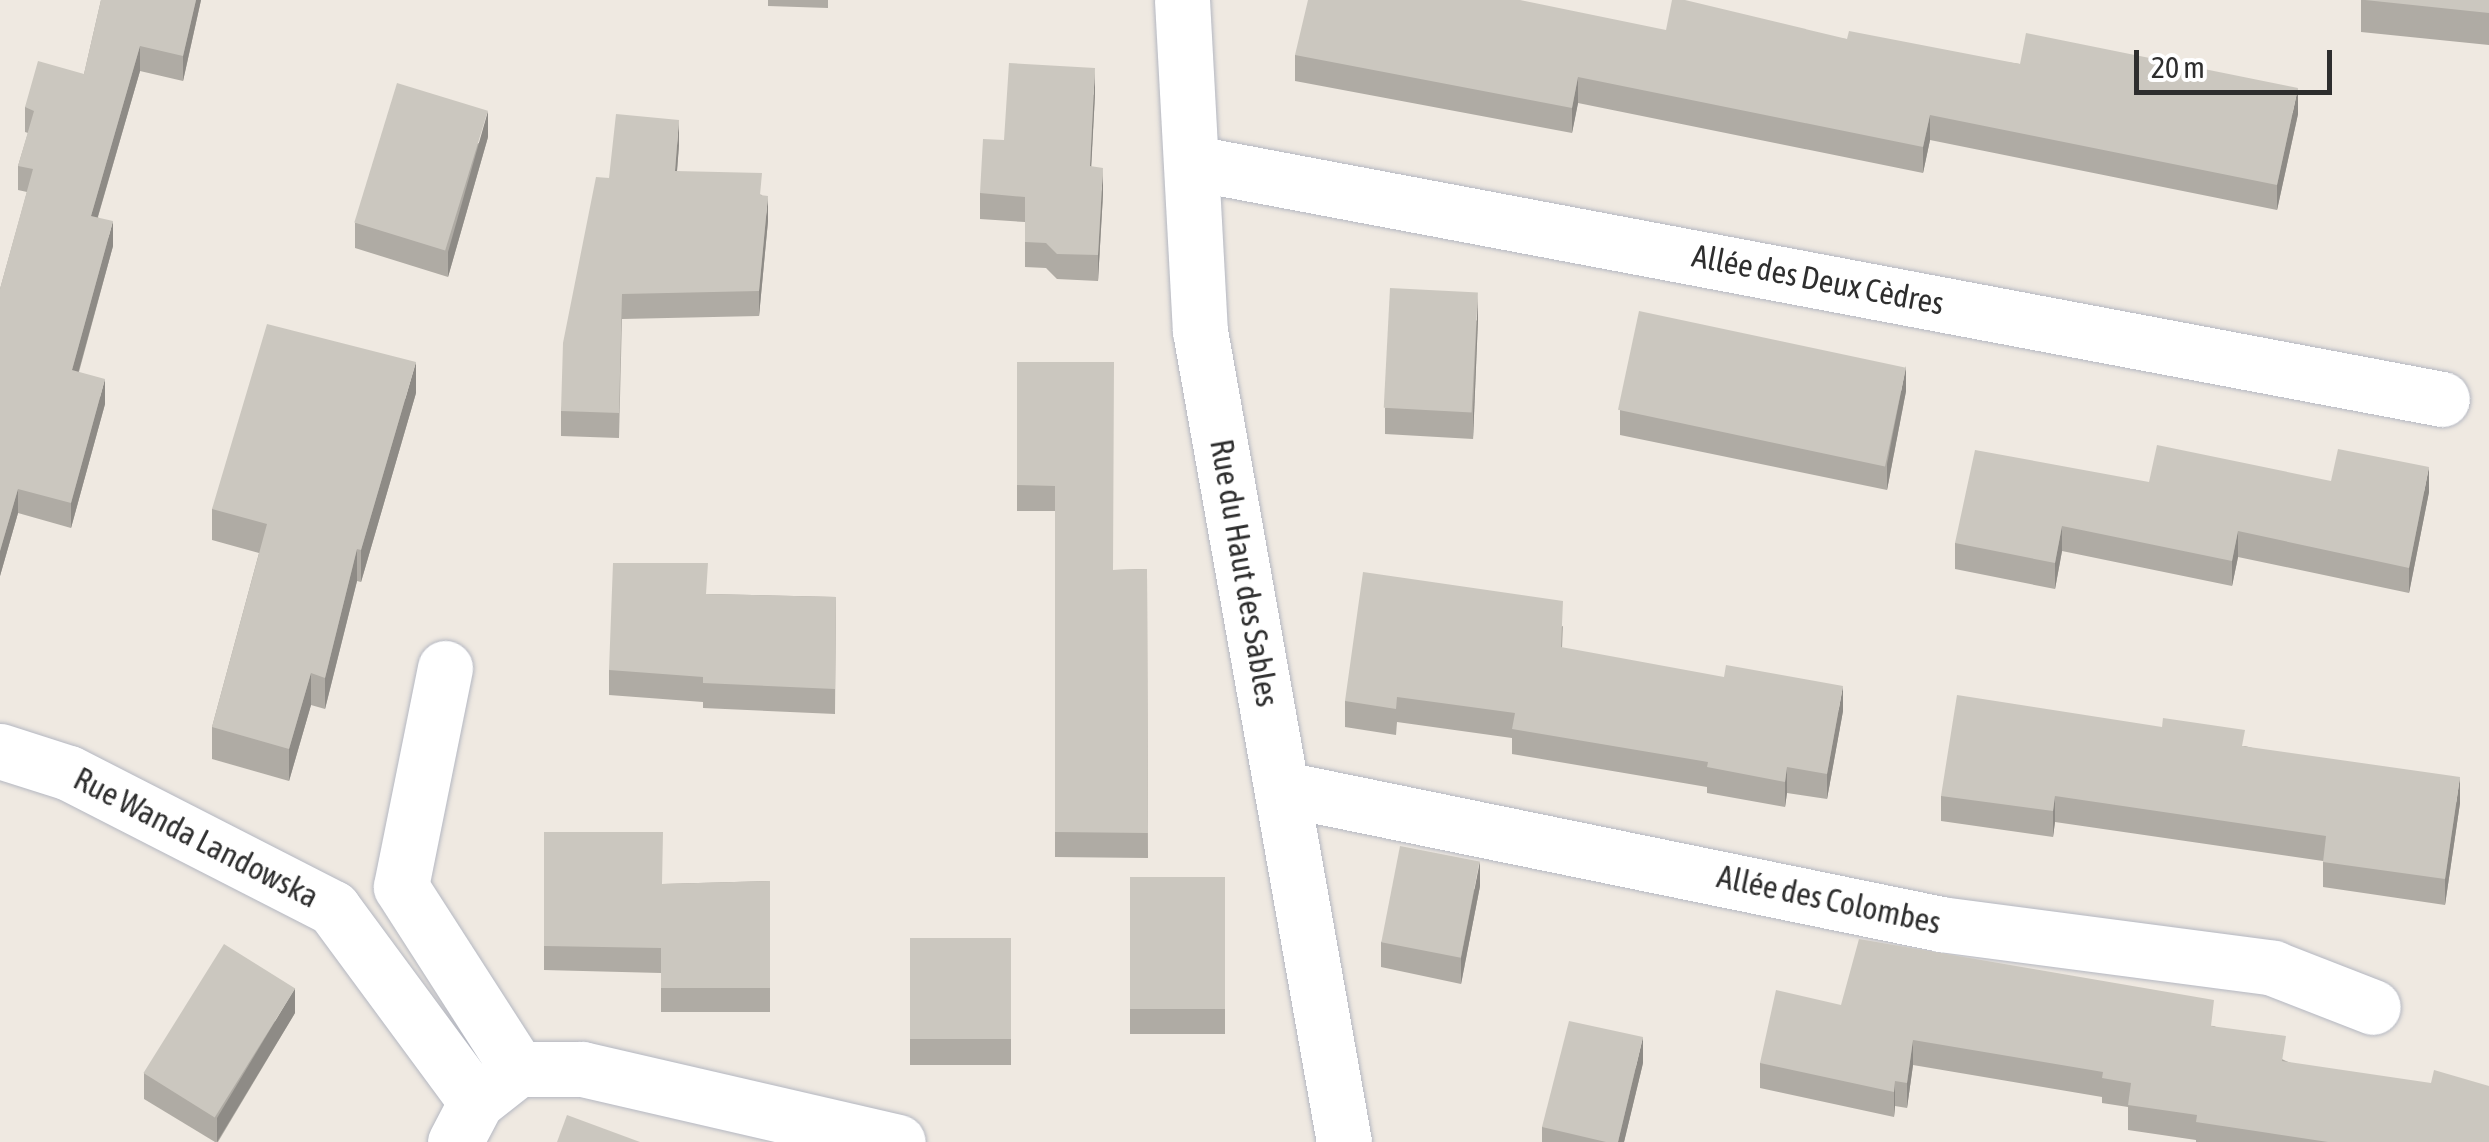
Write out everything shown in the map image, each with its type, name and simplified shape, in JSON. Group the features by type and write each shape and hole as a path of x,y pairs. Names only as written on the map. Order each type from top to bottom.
{"street":[{"name":"Rue du Haut des Sables","path":"1182,0 1194,163 1200,331 1344,1142"},
{"name":"Allée des Deux Cèdres","path":"1194,163 2442,399"},
{"path":"445,668 400,887 518,1069"},
{"name":"Rue Wanda Landowska","path":"0,750 69,773 333,908 465,1122"},
{"name":"Allée des Colombes","path":"1284,790 1941,924 2273,968 2373,1007"},
{"path":"465,1122 518,1069 582,1069 898,1142"}],"building":[{"path":"101,0 196,0 183,56 140,46 91,216 113,221 72,370 105,379 71,503 18,489 0,551 0,289 33,169 18,166 34,111 25,107 38,61 84,74"},
{"path":"1308,0 1520,0 1666,30 1672,0 1685,0 1847,39 1849,31 2020,64 2026,33 2298,88 2277,185 1930,115 1923,147 1578,77 1572,108 1295,55"},
{"path":"2365,0 2489,0 2489,13"},
{"path":"1009,63 1095,68 1090,166 1103,168 1098,255 1057,254 1046,243 1025,242 1025,197 980,193 983,139 1004,140"},
{"path":"397,83 488,111 445,250 354,223"},
{"path":"616,114 679,120 675,171 762,173 760,195 768,196 759,291 622,294 619,413 561,411 563,343 596,177 609,178"},
{"path":"1390,288 1478,293 1472,412 1384,408"},
{"path":"1639,311 1906,368 1885,467 1618,410"},
{"path":"267,324 416,362 361,550 357,549 325,678 311,673 289,749 212,727 267,524 212,509"},
{"path":"1017,362 1114,362 1113,570 1147,569 1148,833 1055,832 1055,486 1017,485"},
{"path":"2157,445 2331,481 2338,449 2429,467 2409,568 2238,531 2232,561 2062,526 2055,563 1955,543 1975,450 2149,482"},
{"path":"613,563 708,563 706,594 836,597 835,689 703,683 703,677 609,670"},
{"path":"1363,572 1563,601 1561,647 1724,677 1726,665 1843,686 1827,774 1787,767 1785,782 1707,767 1708,762 1512,729 1515,713 1397,697 1396,709 1345,701"},
{"path":"1957,695 2162,727 2163,718 2245,730 2242,746 2460,777 2445,879 2323,862 2326,836 2055,796 2053,811 1941,796"},
{"path":"544,832 663,832 662,884 770,881 770,988 661,988 661,948 544,946"},
{"path":"1400,846 1480,861 1461,958 1381,942"},
{"path":"1130,877 1225,877 1225,1009 1130,1009"},
{"path":"910,938 1011,938 1011,1039 910,1039"},
{"path":"1859,939 2214,1000 2211,1026 2286,1036 2282,1061 2431,1083 2434,1070 2489,1086 2489,1142 2328,1142 2196,1122 2197,1115 2128,1105 2131,1083 2102,1078 2103,1072 1913,1040 1907,1083 1895,1081 1894,1092 1760,1063 1776,990 1841,1005"},
{"path":"224,944 295,989 215,1117 143,1073"},
{"path":"1569,1021 1643,1037 1618,1142 1542,1127"},
{"path":"567,1115 640,1142 557,1142"}]}
